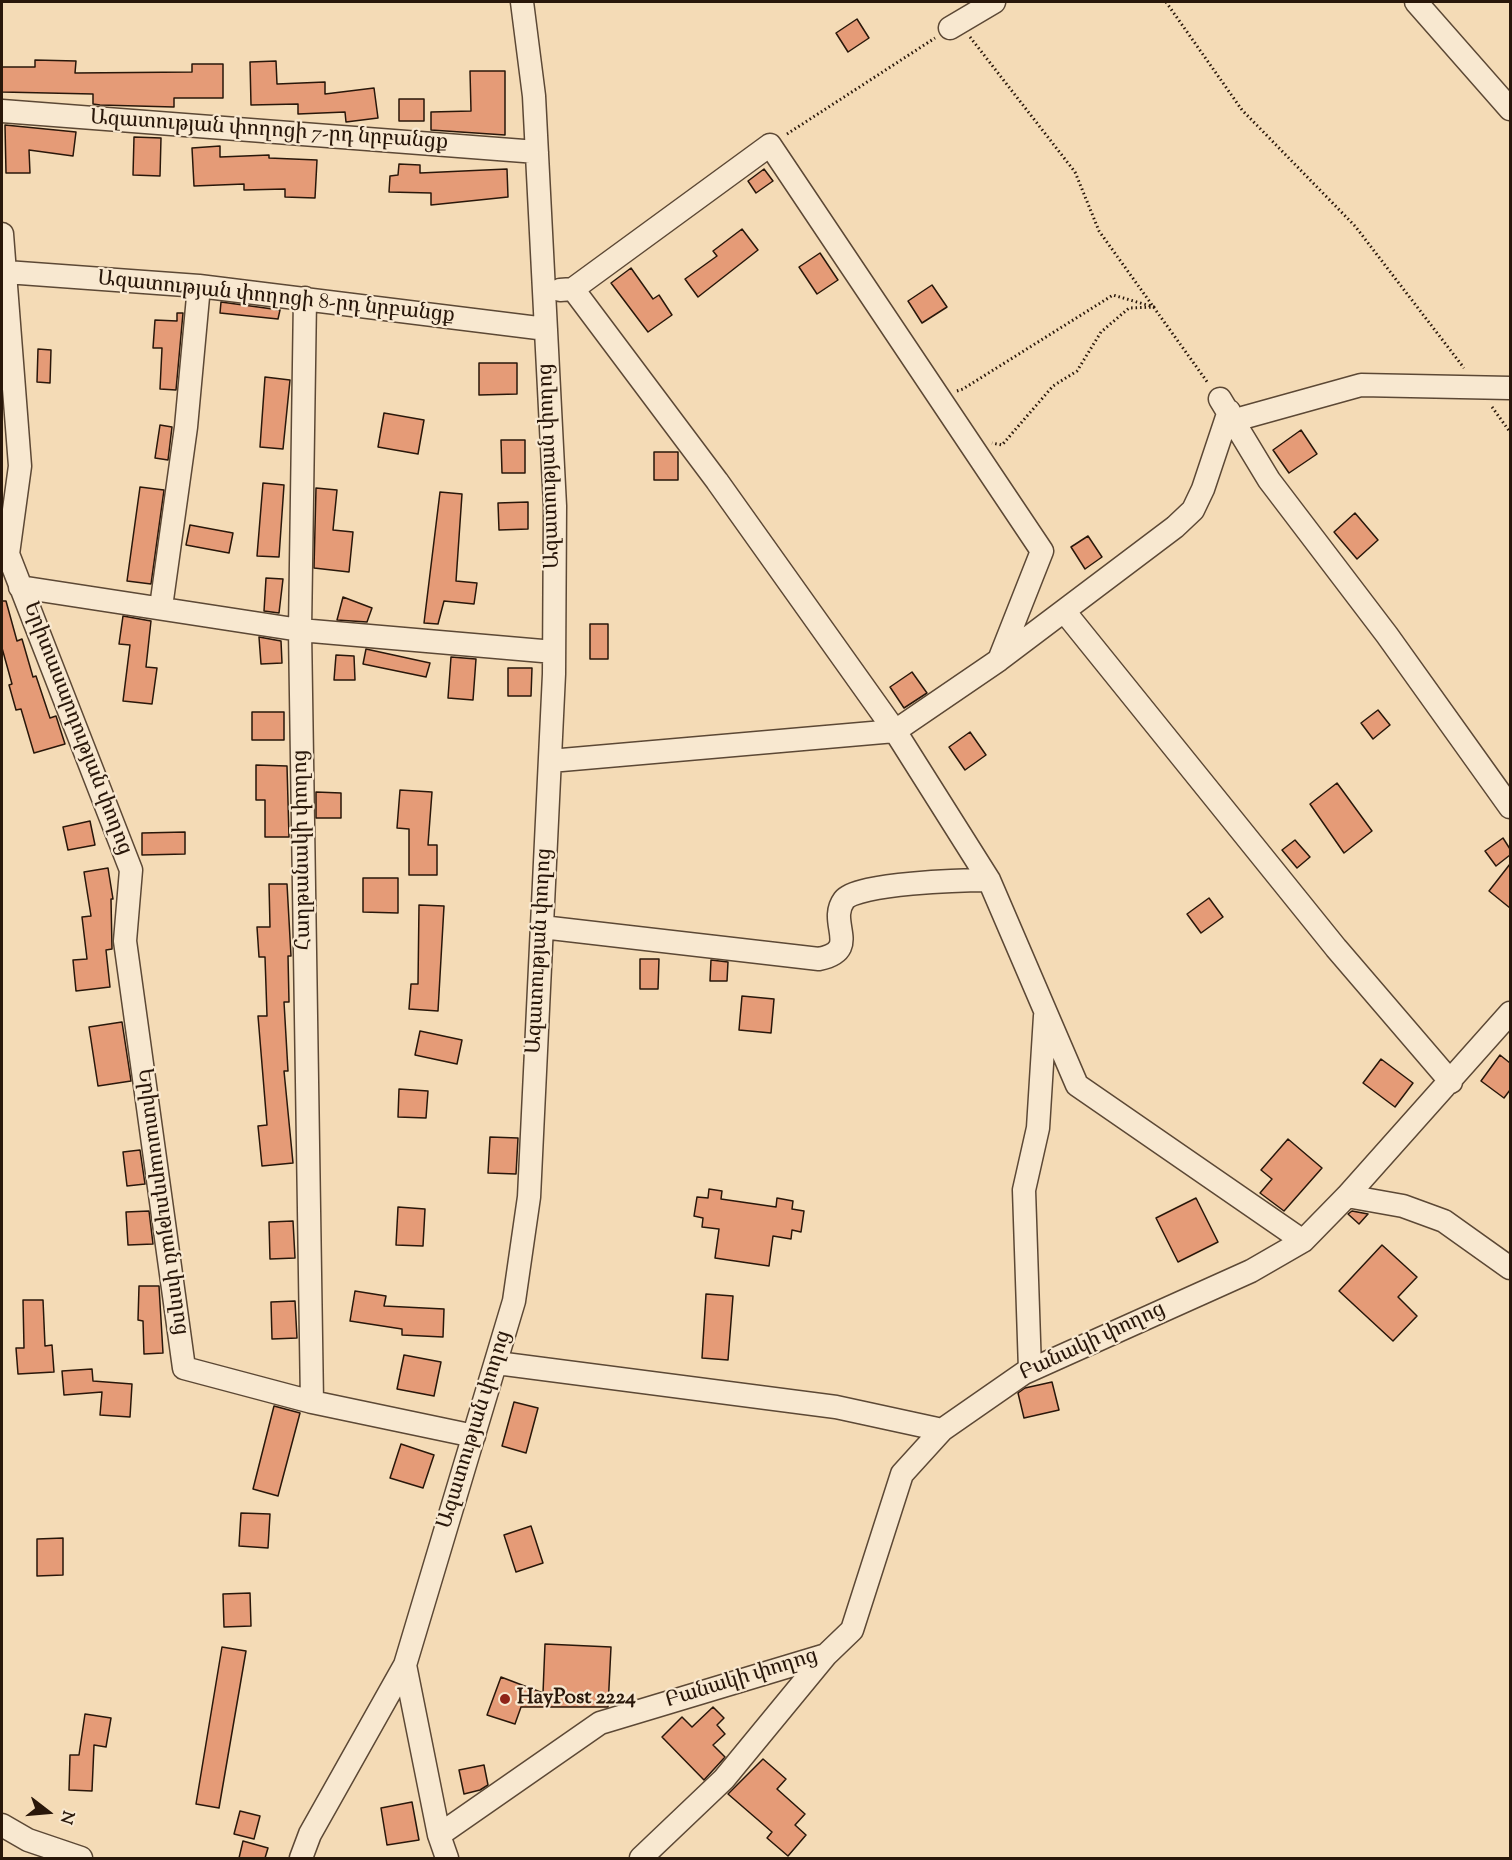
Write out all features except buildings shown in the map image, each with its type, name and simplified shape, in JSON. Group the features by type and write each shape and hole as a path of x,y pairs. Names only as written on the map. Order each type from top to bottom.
{"street":[{"name":"Ազատության փողոց","path":"301,1858 310,1834 405,1665 514,1301 529,1197 550,761 554,652 555,506 534,96 522,2"},
{"path":"950,28 994,2"},
{"path":"1416,2 1510,108"},
{"name":"Ազատության փողոցի 7-րդ նրբանցք","path":"2,111 537,152"},
{"path":"544,291 573,289 770,145 1042,551 999,660"},
{"name":"Երիտասարդության փողոց","path":"2,234 20,465 8,554 130,870 125,941 184,1368 312,1402"},
{"name":"Ազատության փողոցի 8-րդ նրբանցք","path":"6,272 199,286 546,330"},
{"path":"161,607 186,427 199,286"},
{"path":"573,289 717,481 895,731 989,880 1077,1085 1303,1241"},
{"name":"Հաղթանակի փողոց","path":"305,298 300,630 312,1402"},
{"path":"1228,410 1361,385 1510,388"},
{"path":"550,761 895,731 999,660 1175,527 1193,510 1203,489 1228,410"},
{"path":"1228,410 1269,480 1387,635 1510,807"},
{"path":"20,587 300,630 554,652"},
{"path":"1064,611 1336,948 1451,1082"},
{"path":"542,927 819,959 832,956 839,951 842,940 840,908 844,899 854,893 909,884 989,880"},
{"path":"1030,1370 1024,1190 1038,1128 1046,1012"},
{"name":"Բանակի փողոց","path":"440,1835 600,1723 826,1655 852,1630 902,1474 942,1430 1030,1370 1251,1271 1303,1241 1451,1082 1510,1013"},
{"path":"1347,1196 1403,1206 1444,1221 1510,1268"},
{"path":"497,1364 836,1407 942,1430"},
{"path":"312,1402 474,1436"},
{"path":"641,1858 723,1779 826,1655"},
{"path":"405,1665 440,1835 447,1858"},
{"path":"2,1825 28,1840 81,1858"}],"path":[{"path":"1166,2 1242,110 1355,226 1479,387 1510,432"},
{"path":"770,145 950,28 970,37 1075,171 1099,231 1228,410"},
{"path":"938,394 963,389 1113,295 1154,307"},
{"path":"966,438 1002,445 1053,386 1077,370 1101,332 1129,308 1154,307"}],"place":[{"name":"HayPost 2224","path":"505,1699"}]}
